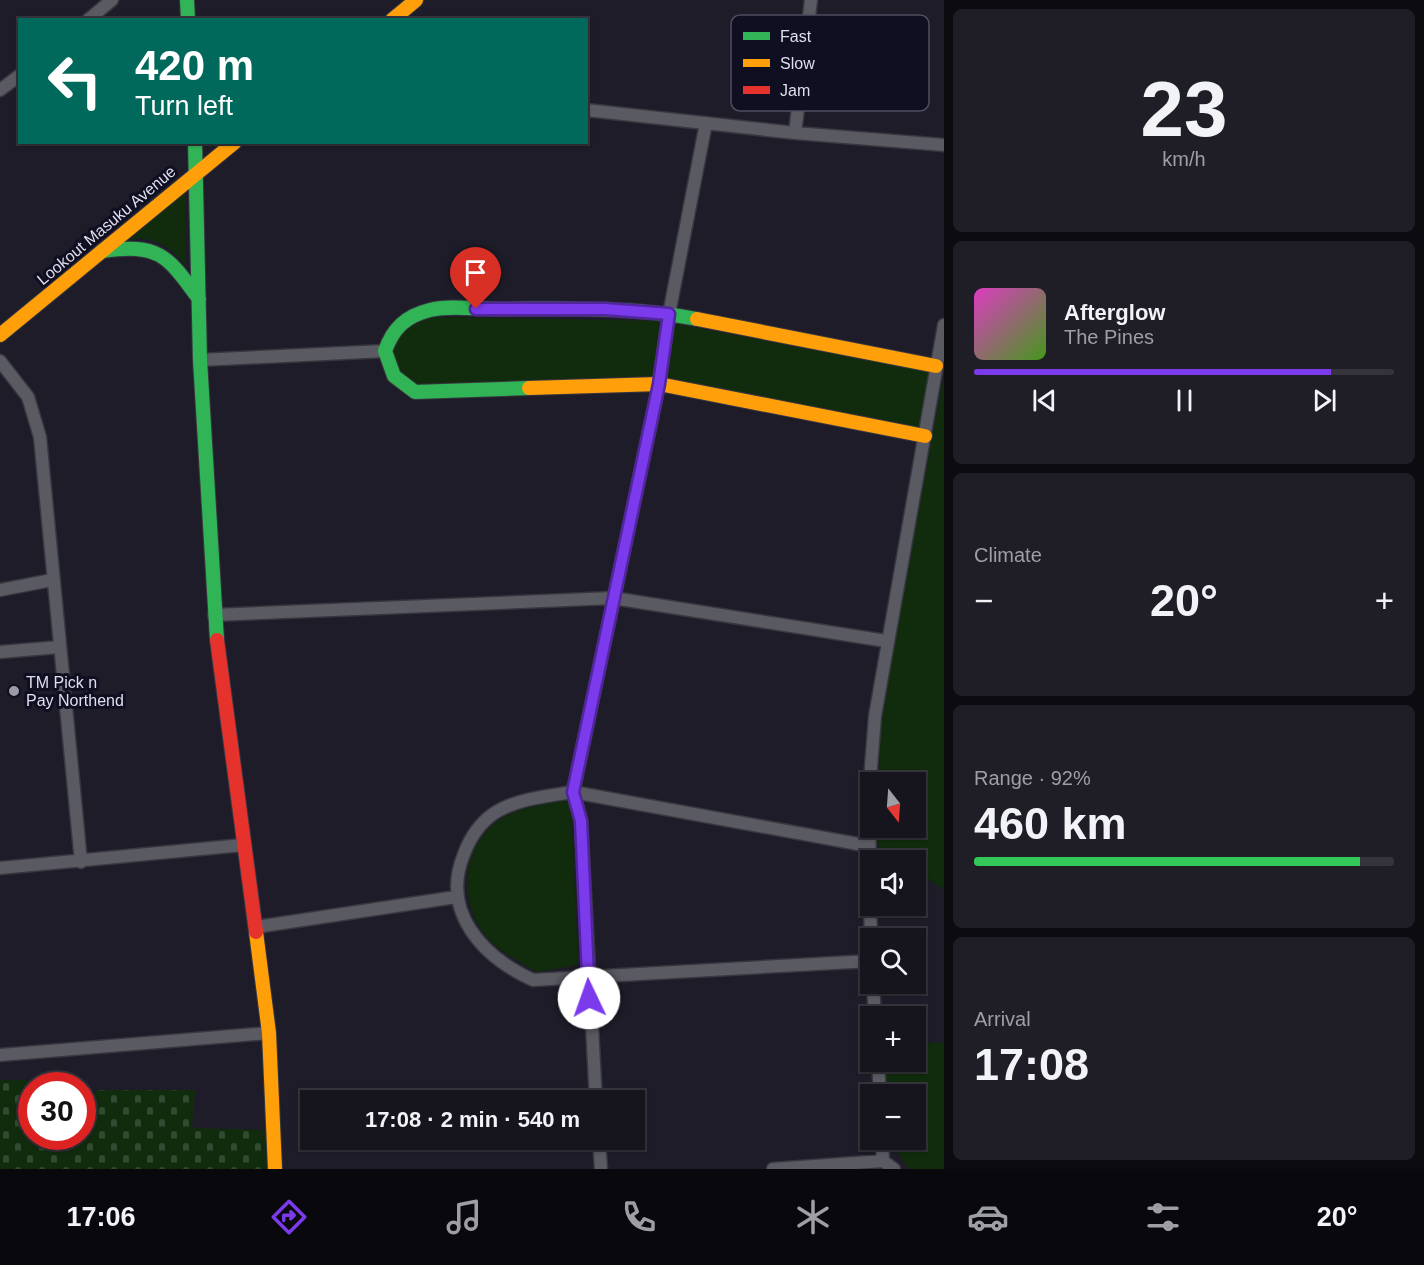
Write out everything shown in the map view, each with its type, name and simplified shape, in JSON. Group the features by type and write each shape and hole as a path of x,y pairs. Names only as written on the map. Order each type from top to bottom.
{"street":[{"path":"90,18 112,0"},
{"path":"187,0 188,18"},
{"path":"395,18 416,0"},
{"path":"809,15 811,0"},
{"path":"0,90 18,76"},
{"path":"588,110 795,133 944,145"},
{"path":"795,133 798,111"},
{"path":"595,1090 581,821 573,792 659,384 669,314 706,123"},
{"path":"195,144 200,360 213,615 256,927 268,1033 276,1169"},
{"name":"Lookout Masuku Avenue","path":"0,335 232,144"},
{"path":"102,251 136,246 153,250 163,255 182,274 199,299"},
{"path":"925,436 659,384 415,392 394,376 385,351 397,325 414,315 433,309 605,309 669,314 936,366"},
{"path":"869,850 875,716 886,641 944,325"},
{"path":"200,360 385,351"},
{"path":"0,361 28,397 40,437 81,862"},
{"path":"0,590 52,580"},
{"path":"213,615 613,598 886,641"},
{"path":"0,652 60,647"},
{"path":"860,962 533,980 506,966 485,949 466,921 456,897 459,865 471,836 494,813 526,800 573,792 869,846"},
{"path":"0,868 243,845"},
{"path":"256,927 456,897"},
{"path":"0,1055 268,1033"},
{"path":"599,1150 600,1169"},
{"path":"882,1150 883,1161"},
{"path":"773,1169 883,1161 894,1169"}],"green space":[{"path":"185,192 185,265 161,244 146,239 129,240"},
{"path":"435,317 661,321 929,372 920,427 651,376 418,384 398,370 392,349 410,328"},
{"path":"944,374 944,890 926,878 926,850 885,850 878,845 878,838 926,838 926,772 879,772 881,717"},
{"path":"568,800 572,821 578,965 537,972 496,946 480,928 468,897 467,880 475,848 485,833 498,821 523,809"},
{"path":"944,1042 944,1169 909,1169 896,1150 926,1150 926,1084 884,1084 883,1072 926,1072 926,1043"},
{"path":"0,1080 18,1080 18,1150 96,1150 97,1090 195,1090 192,1128 264,1130 268,1169 0,1169"}],"traffic: fast":[{"path":"187,0 188,18"},
{"path":"195,144 200,360 217,640"},
{"path":"102,251 137,249 160,256 169,262 199,299"},
{"path":"529,388 415,392 394,376 385,351 396,330 407,320 422,313 454,307 621,310 697,319"}],"traffic: slow":[{"path":"394,18 416,0"},
{"path":"0,335 233,144"},
{"path":"697,319 936,366"},
{"path":"529,388 659,384 925,436"},
{"path":"256,932 269,1033 275,1169"}],"traffic: jam":[{"path":"217,640 256,932"}],"place":[{"name":"TM Pick n Pay Northend","path":"14,691"}],"route":[{"path":"476,309 605,309 669,314 659,384 573,792 581,821 589,998"}]}
